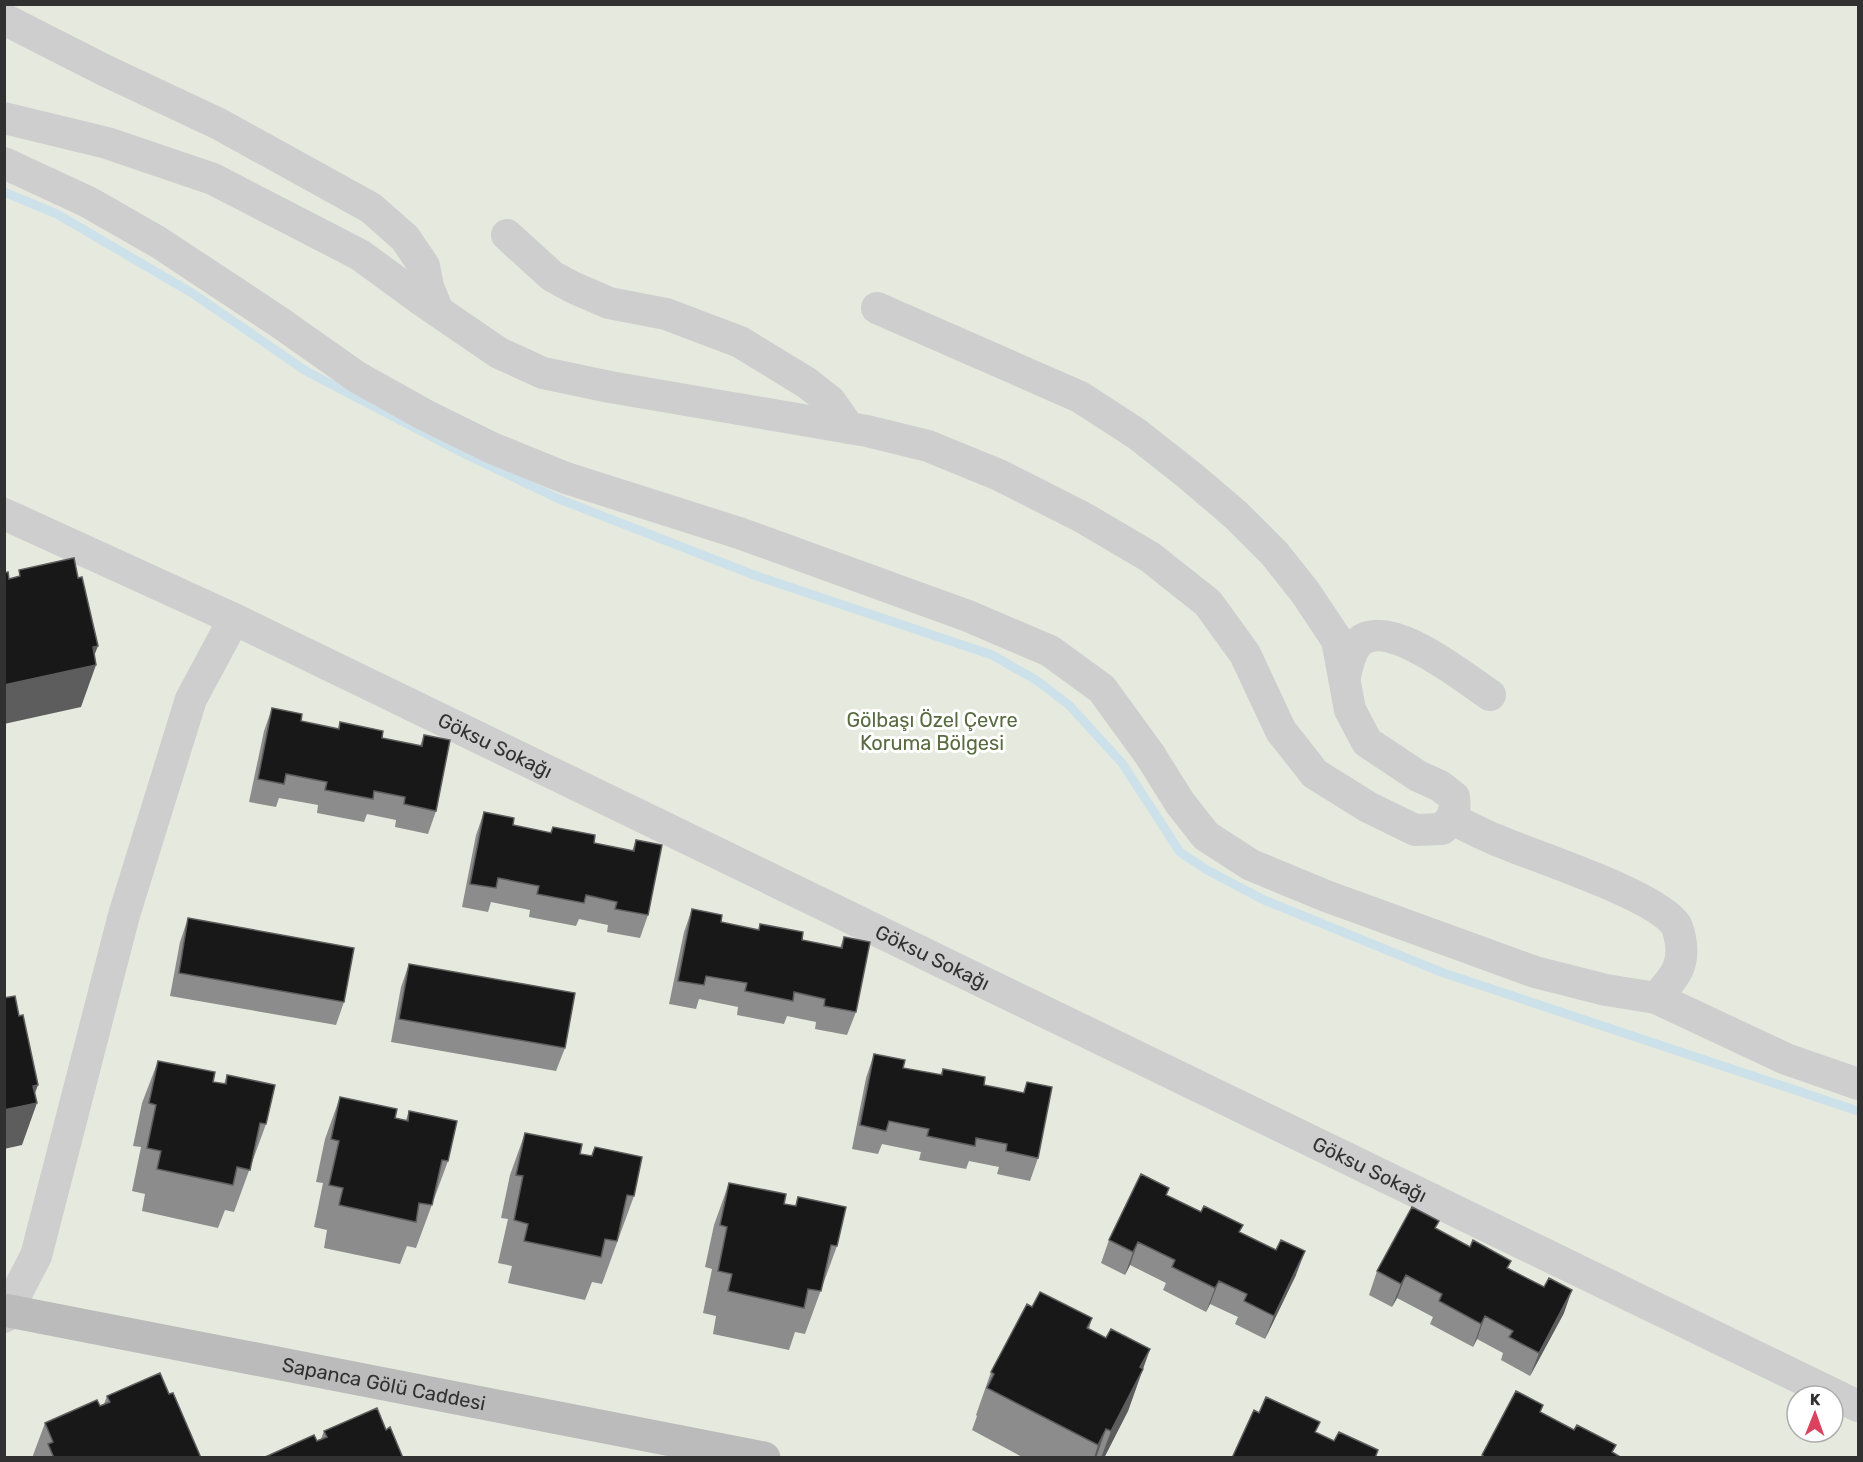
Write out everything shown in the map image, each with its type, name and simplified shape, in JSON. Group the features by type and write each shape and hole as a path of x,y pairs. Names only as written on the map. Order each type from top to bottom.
{"street":[{"path":"4,19 219,124 371,207 405,238 424,266 428,287 438,311"},
{"path":"4,118 106,143 213,179 360,255 499,352 543,373 610,387 849,428 928,446 999,475 1082,517 1150,557 1208,603 1245,654 1281,731 1315,774 1368,807 1415,830 1443,829 1452,819 1456,808 1454,797 1440,786 1418,776 1367,742 1350,710 1337,640 1305,592 1267,546 1236,515 1137,435 1080,397 877,308"},
{"path":"4,163 88,202 158,242 357,377 425,415 492,448 566,478 738,533 968,616 1050,651 1102,689 1150,755 1180,803 1206,836 1251,865 1326,896 1535,972 1606,990 1656,999 1786,1059 1858,1084"},
{"path":"507,235 552,276 572,287 609,303 666,314 740,342 807,382 830,401 849,428"},
{"name":"Göksu Sokağı","path":"4,514 234,620 1858,1406"},
{"path":"5,1312 36,1256 124,915 191,699 234,620"},
{"path":"1345,676 1349,659 1359,642 1372,636 1392,636 1413,645 1490,694"},
{"path":"1452,819 1494,839 1633,896 1661,911 1677,926 1682,961 1674,977 1656,999"},
{"name":"Sapanca Gölü Caddesi","path":"5,1312 764,1458"}],"green space":[{"name":"Gölbaşı Özel Çevre Koruma Bölgesi","path":"5,5 1858,5 1858,1457 5,1458"}],"building":[{"path":"74,558 78,578 82,577 98,646 93,647 96,665 4,685 4,573 8,572 9,579 20,576 19,570"},
{"path":"272,708 302,714 301,721 339,729 340,722 383,731 382,738 422,746 424,735 450,740 436,811 404,804 405,797 374,791 373,799 325,790 327,782 286,774 284,784 258,779"},
{"path":"484,812 514,818 513,825 551,833 553,827 595,835 594,843 634,851 636,840 662,845 648,915 615,909 617,902 586,895 584,903 537,894 539,886 498,878 496,888 470,884"},
{"path":"692,909 722,915 721,922 759,930 760,924 803,932 802,940 842,948 844,937 870,942 856,1012 824,1006 825,999 794,992 793,1001 745,991 747,983 706,976 704,985 678,981"},
{"path":"188,918 354,948 344,1002 179,973"},
{"path":"409,964 575,993 565,1048 399,1019"},
{"path":"15,996 19,1016 23,1015 38,1085 33,1086 37,1103 4,1110 4,998"},
{"path":"874,1054 905,1060 903,1068 942,1075 943,1069 985,1077 984,1085 1024,1093 1027,1082 1052,1087 1038,1158 1006,1151 1007,1144 976,1138 975,1146 927,1136 929,1129 889,1121 886,1131 860,1125"},
{"path":"158,1061 215,1072 213,1082 226,1084 227,1075 275,1085 266,1124 260,1123 250,1170 237,1167 233,1185 157,1169 161,1151 147,1148 156,1105 149,1103"},
{"path":"340,1097 397,1109 395,1118 408,1121 409,1111 457,1121 448,1161 442,1160 432,1205 419,1203 416,1222 339,1205 343,1188 329,1185 339,1141 331,1139"},
{"path":"525,1133 582,1144 580,1154 592,1156 595,1147 642,1157 634,1196 627,1195 617,1241 605,1239 601,1257 524,1241 528,1224 514,1220 523,1176 516,1175"},
{"path":"1141,1174 1169,1188 1166,1195 1201,1212 1204,1206 1243,1225 1239,1232 1276,1250 1281,1240 1305,1251 1274,1316 1244,1301 1247,1294 1219,1281 1215,1288 1172,1267 1175,1260 1138,1242 1133,1252 1109,1240"},
{"path":"729,1183 786,1194 784,1204 796,1206 798,1197 846,1207 837,1246 831,1245 821,1291 808,1289 804,1308 728,1291 732,1274 718,1271 727,1227 720,1225"},
{"path":"1412,1207 1439,1221 1435,1228 1470,1247 1473,1240 1511,1261 1507,1268 1544,1287 1549,1278 1572,1290 1539,1353 1509,1337 1513,1331 1485,1316 1481,1324 1439,1301 1442,1294 1406,1275 1401,1284 1377,1271"},
{"path":"1040,1292 1092,1318 1087,1328 1106,1338 1111,1329 1150,1349 1140,1367 1143,1369 1111,1431 1106,1429 1098,1445 987,1388 994,1374 991,1372 1027,1304 1032,1307"},
{"path":"160,1373 169,1394 173,1393 201,1458 54,1458 48,1444 53,1442 45,1423 97,1400 100,1406 110,1402 107,1396"},
{"path":"1516,1391 1543,1405 1540,1412 1574,1430 1577,1425 1616,1445 1612,1452 1622,1458 1486,1458 1482,1455"},
{"path":"1266,1397 1320,1422 1315,1432 1334,1441 1339,1432 1378,1450 1375,1458 1232,1458 1254,1410 1259,1413"},
{"path":"377,1408 386,1430 390,1427 403,1458 263,1458 314,1435 317,1441 327,1437 324,1431"}],"waterway":[{"path":"4,192 57,214 192,293 306,371 465,454 559,499 754,575 992,655 1036,680 1069,705 1122,763 1180,852 1207,870 1264,900 1441,972 1858,1111"}]}
